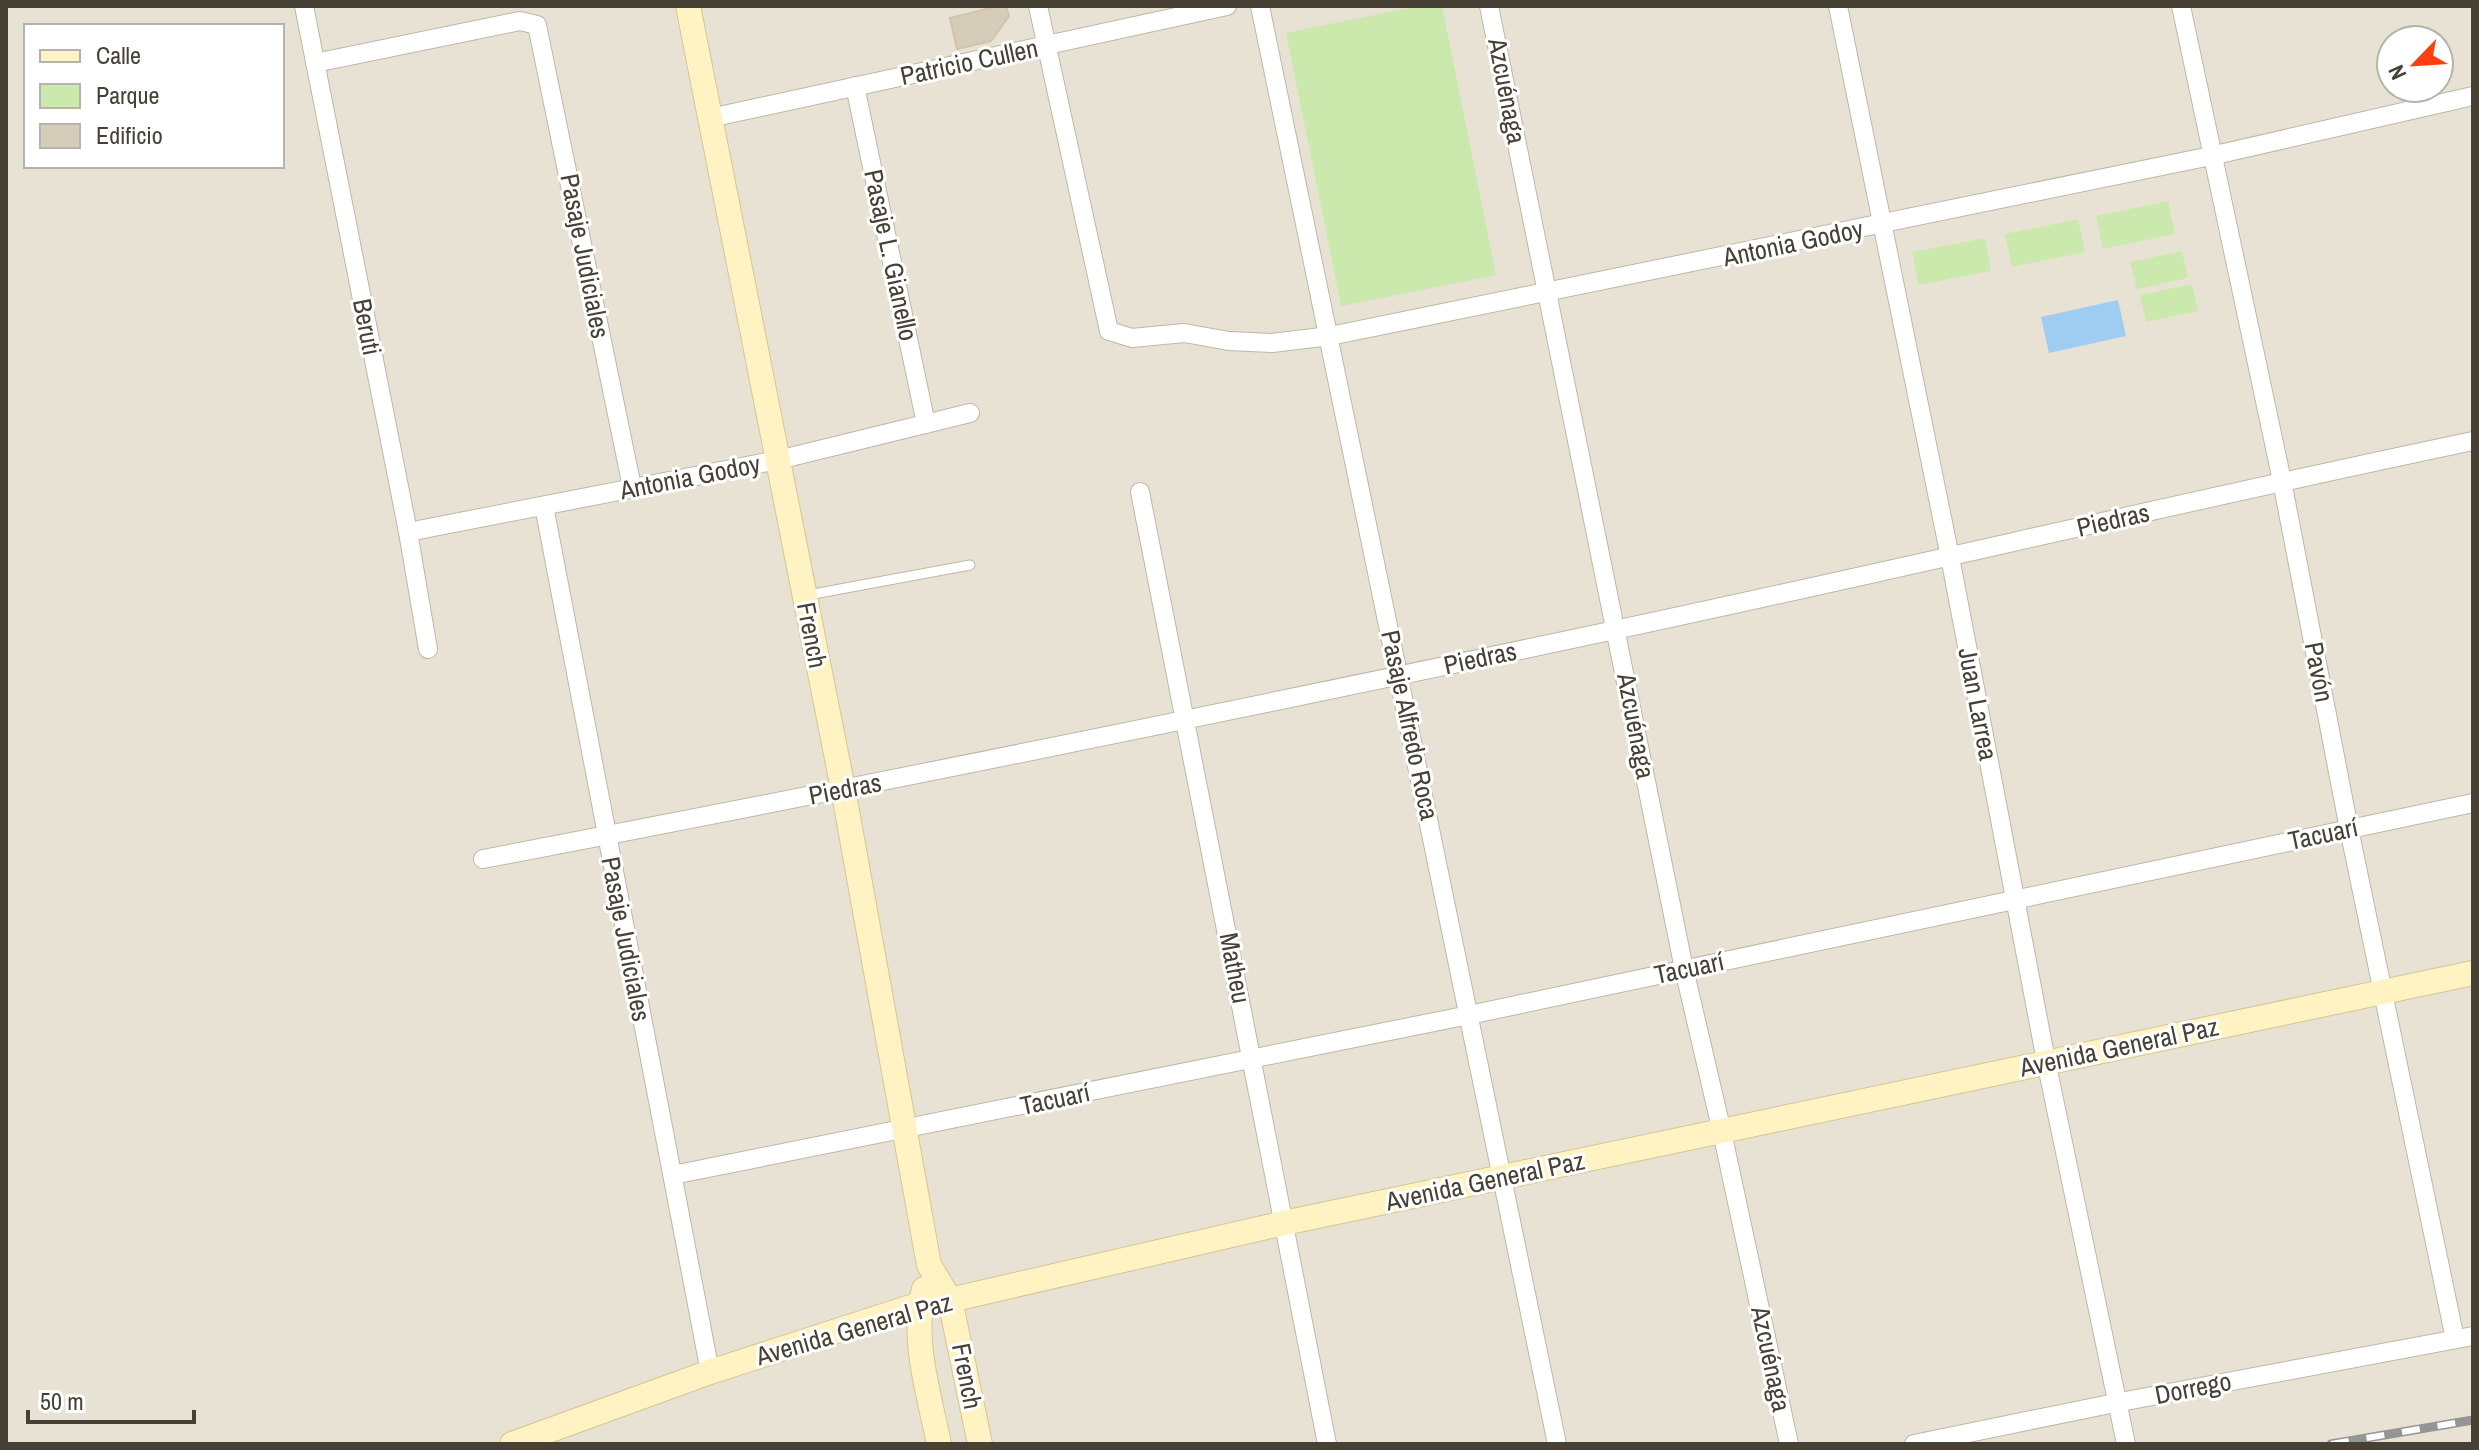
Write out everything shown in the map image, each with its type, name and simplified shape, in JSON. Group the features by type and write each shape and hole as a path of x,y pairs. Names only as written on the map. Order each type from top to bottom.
{"main road":[{"name":"French","path":"688,6 843,789 929,1265 950,1300 980,1444"},
{"name":"Avenida General Paz","path":"512,1444 710,1372 920,1304 950,1300 1284,1223 2473,973"},
{"name":"French","path":"929,1265 920,1304 921,1357 939,1444"}],"street":[{"name":"Beruti","path":"304,6 408,532 428,649"},
{"path":"1038,6 1046,46"},
{"name":"Patricio Cullen","path":"710,118 1227,6"},
{"name":"Pasaje Alfredo Roca","path":"1260,6 1557,1444"},
{"name":"Azcuénaga","path":"1489,6 1684,969 1789,1444"},
{"name":"Juan Larrea","path":"1838,6 1950,557 2046,1061 2126,1444"},
{"name":"Pavón","path":"2181,6 2282,481 2383,993 2464,1338"},
{"name":"Pasaje Judiciales","path":"315,63 520,21 537,25 632,487"},
{"name":"Antonia Godoy","path":"1046,46 1109,331 1132,338 1184,333 1229,341 1272,343 1330,336 1547,294 2211,156 2473,96"},
{"name":"Pasaje L. Gianello","path":"855,86 926,424"},
{"name":"Antonia Godoy","path":"408,532 778,460 970,413"},
{"name":"Piedras","path":"483,859 843,789 1616,630 2473,441"},
{"name":"Matheu","path":"1140,492 1327,1444"},
{"name":"Pasaje Judiciales","path":"544,506 710,1372"},
{"name":"Tacuarí","path":"673,1175 1469,1015 2473,803"},
{"name":"Dorrego","path":"1914,1444 2464,1338"}],"lane":[{"path":"805,596 970,565"}],"shaded area":[{"path":"6,6 2473,6 2473,1444 6,1444"}],"green space":[{"path":"1419,6 1442,6 1496,275 1341,306 1286,33"},
{"path":"2168,201 2175,234 2103,249 2096,216"},
{"path":"2078,219 2085,252 2012,267 2005,234"},
{"path":"1985,238 1991,271 1919,285 1912,252"},
{"path":"2182,251 2188,278 2137,289 2130,262"},
{"path":"2192,284 2198,311 2146,322 2140,295"}],"water":[{"path":"2118,300 2126,336 2049,353 2041,317"}],"building":[{"path":"1006,6 1009,16 991,41 957,49 950,18"}],"railway":[{"path":"2331,1444 2473,1420"}]}
